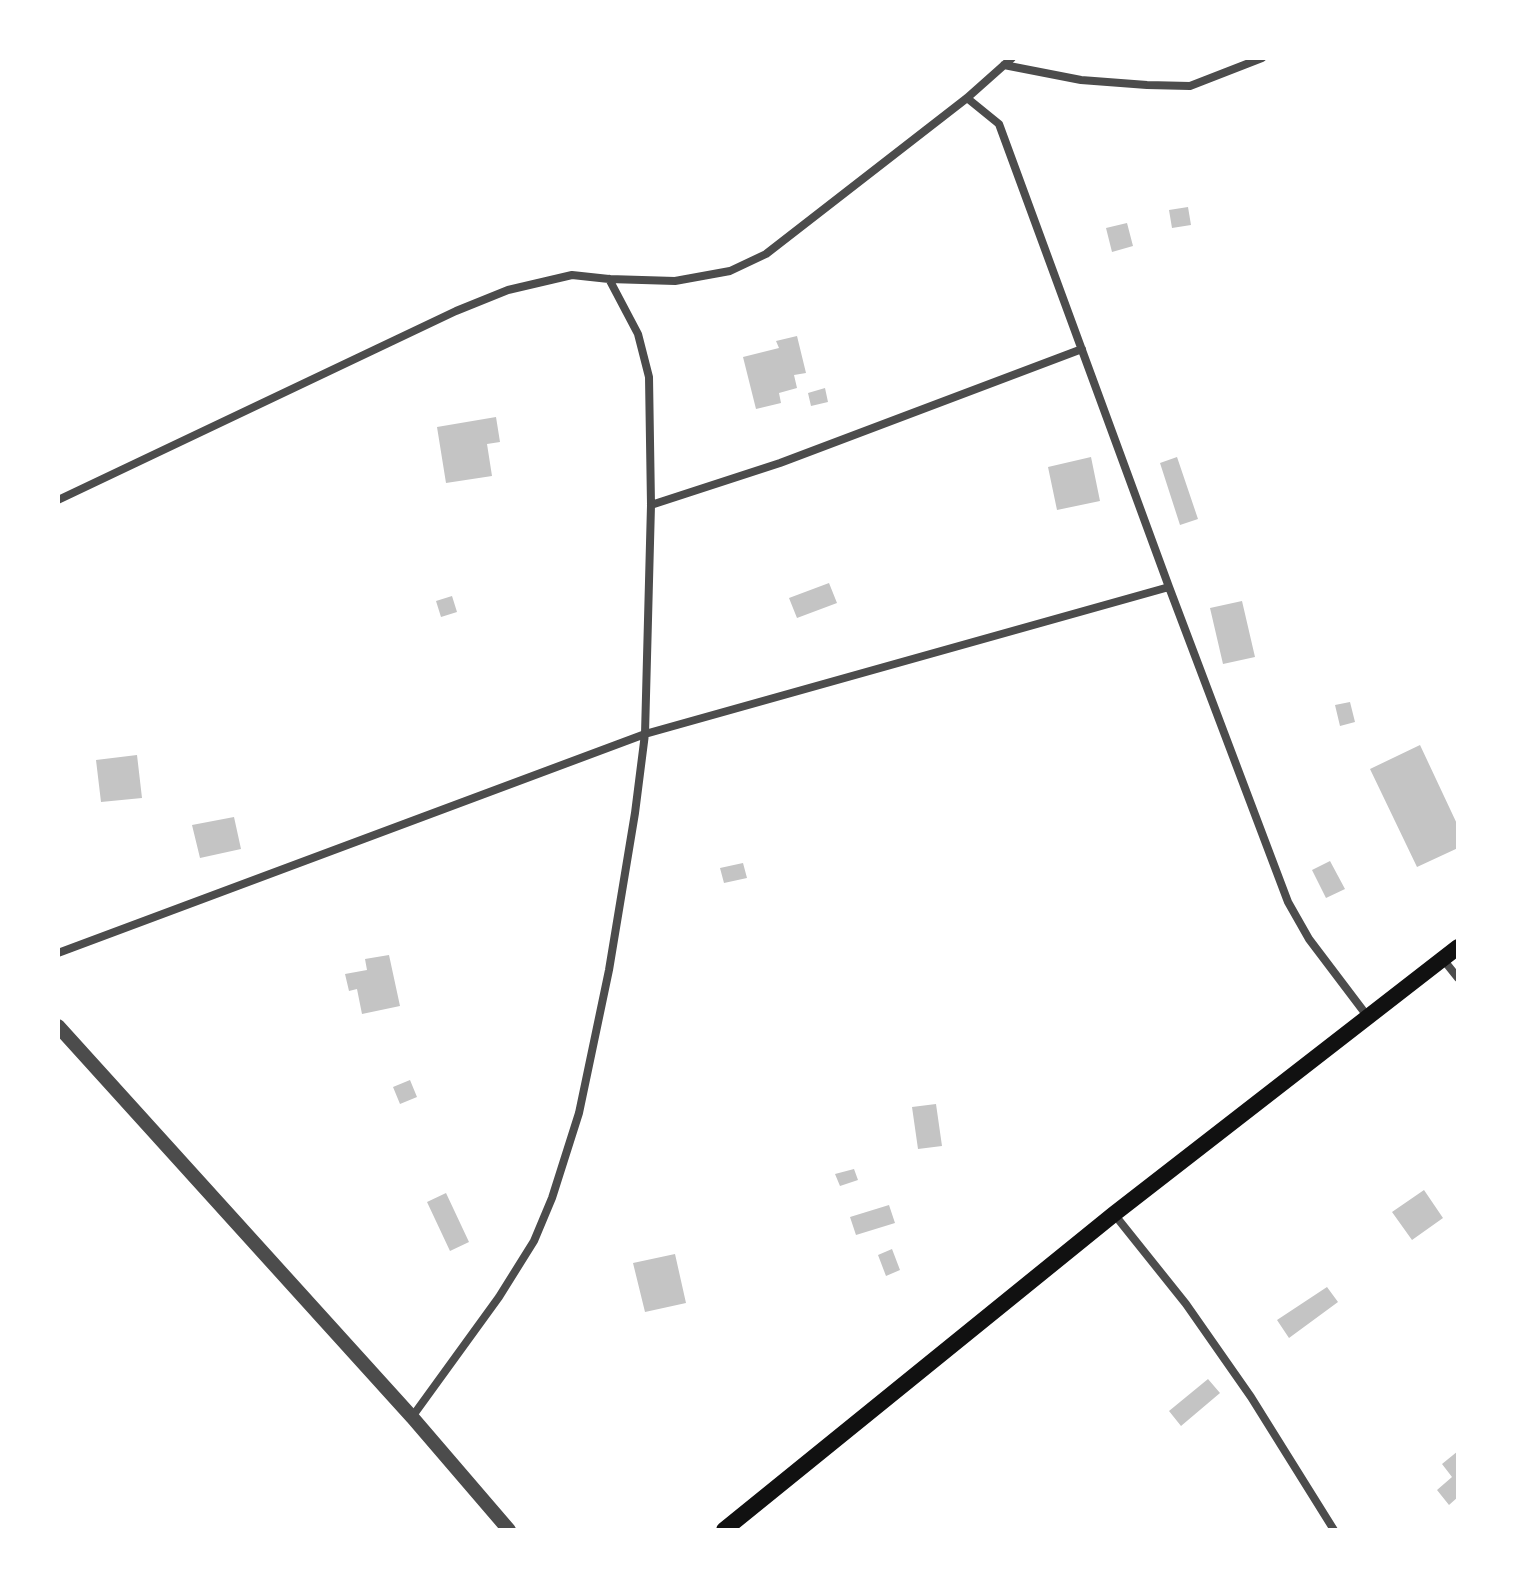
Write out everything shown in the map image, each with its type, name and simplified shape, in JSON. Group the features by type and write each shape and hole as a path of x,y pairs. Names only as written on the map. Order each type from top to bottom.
{"main road":[{"path":"724,1530 1114,1214 1458,947"}],"street":[{"path":"58,500 456,311 508,290 572,275 675,281 730,271 766,254 967,98 1012,58"},
{"path":"1004,65 1081,80 1190,86 1262,58"},
{"path":"967,98 999,124 1288,902 1309,939 1368,1018"},
{"path":"412,1417 499,1297 534,1241 552,1198 579,1113 609,970 645,734 651,505 649,377 638,334 609,279"},
{"path":"651,505 780,463 1082,349"},
{"path":"58,953 645,734 1169,587"},
{"path":"1442,958 1458,978"},
{"path":"58,1026 412,1417 509,1530"},
{"path":"1114,1214 1186,1304 1251,1397 1334,1530"}],"building":[{"path":"1188,207 1191,225 1172,228 1169,210"},
{"path":"1127,223 1133,246 1112,252 1106,228"},
{"path":"797,336 806,373 794,375 797,388 779,393 781,403 756,409 743,357 779,348 776,341"},
{"path":"825,388 828,402 811,406 808,393"},
{"path":"496,417 500,442 487,444 492,476 446,483 437,427"},
{"path":"1091,457 1100,501 1057,510 1048,467"},
{"path":"1177,457 1198,519 1180,525 1160,463"},
{"path":"829,583 837,603 797,618 789,598"},
{"path":"452,596 457,612 441,617 436,601"},
{"path":"1242,601 1255,657 1223,664 1210,608"},
{"path":"1350,702 1355,722 1340,726 1335,705"},
{"path":"1420,745 1458,826 1458,848 1417,867 1370,769"},
{"path":"137,755 142,798 101,802 96,760"},
{"path":"234,817 241,849 200,858 192,825"},
{"path":"1330,861 1345,889 1326,898 1312,870"},
{"path":"743,863 747,878 724,883 720,868"},
{"path":"389,955 400,1006 362,1014 357,989 349,991 345,974 367,970 365,959"},
{"path":"410,1080 417,1097 400,1104 393,1087"},
{"path":"936,1104 942,1146 918,1149 912,1107"},
{"path":"854,1169 858,1180 840,1186 835,1174"},
{"path":"1424,1190 1443,1218 1412,1240 1392,1212"},
{"path":"446,1193 469,1242 450,1251 427,1202"},
{"path":"889,1205 895,1223 856,1235 850,1217"},
{"path":"892,1249 900,1270 886,1276 878,1255"},
{"path":"675,1254 686,1303 645,1312 633,1263"},
{"path":"1327,1287 1338,1302 1289,1338 1277,1320"},
{"path":"1208,1379 1220,1393 1181,1426 1169,1411"},
{"path":"1458,1451 1458,1497 1449,1505 1437,1490 1452,1477 1442,1464"}]}
